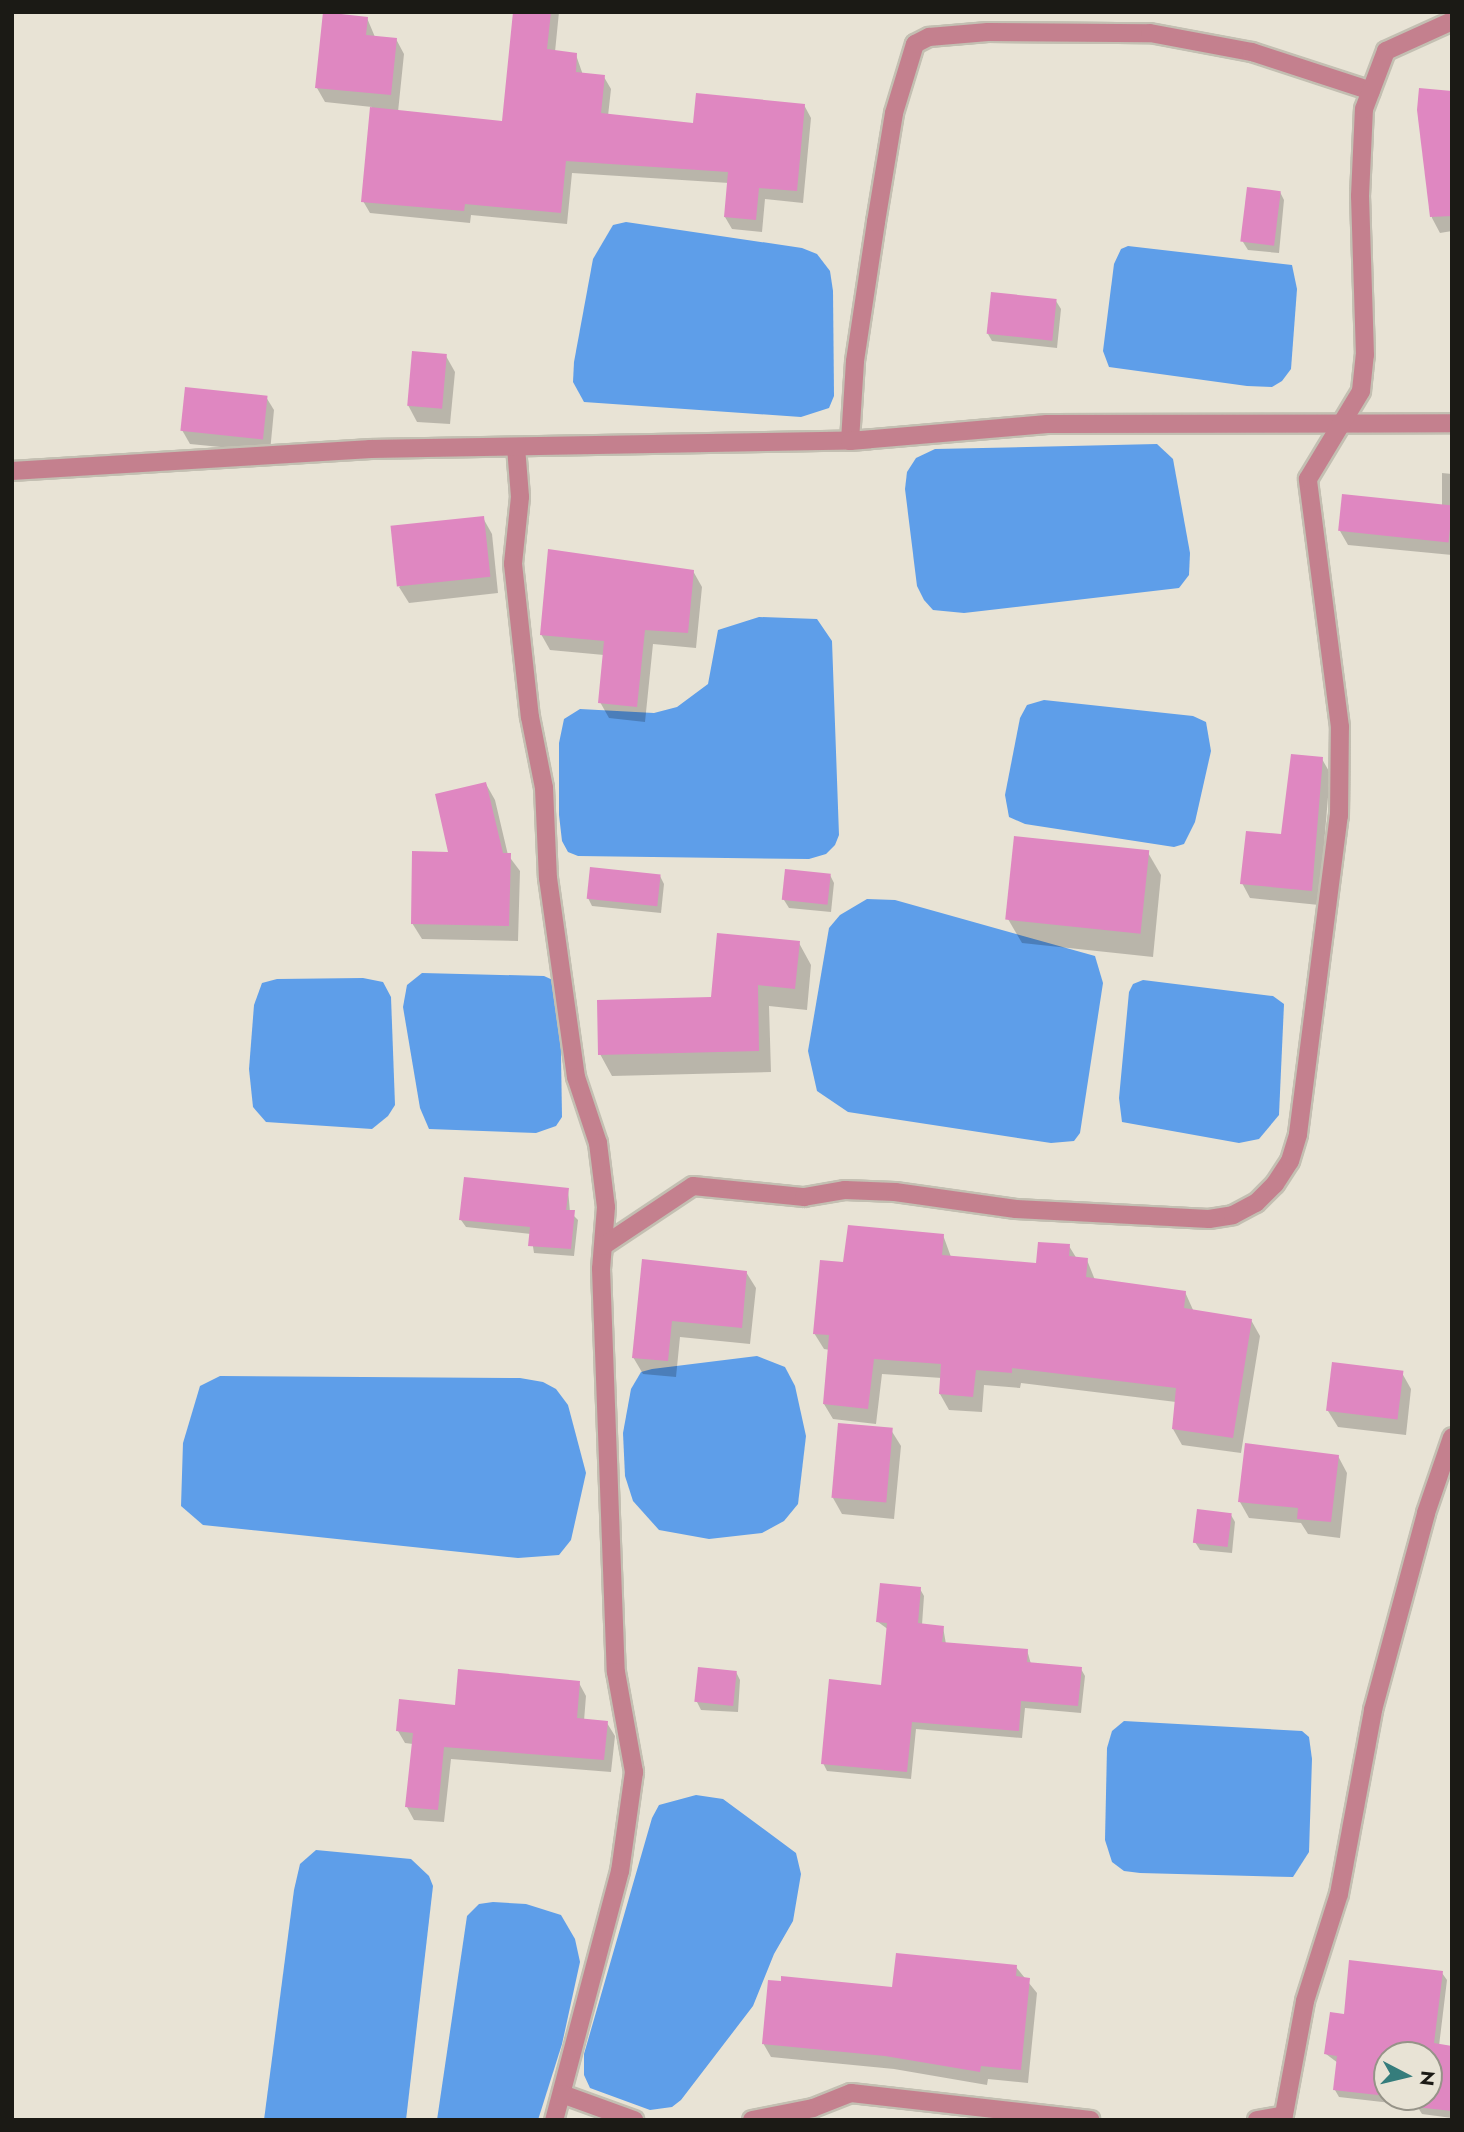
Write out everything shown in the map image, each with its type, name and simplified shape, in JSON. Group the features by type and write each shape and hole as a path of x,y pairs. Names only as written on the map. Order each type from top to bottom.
{"street":[{"path":"603,1246 693,1186 804,1196 845,1190 895,1192 1016,1209 1209,1219 1233,1215 1256,1203 1275,1184 1290,1161 1298,1134 1339,816 1339,727 1308,480 1361,391 1365,355 1360,196 1364,109 1386,51 1452,21"},
{"path":"850,441 855,360 876,222 894,113 915,44 929,37 988,32 1150,33 1252,52 1371,91"},
{"path":"12,471 370,449 850,441 1048,424 1452,423"},
{"path":"516,447 520,497 513,564 530,717 544,788 548,878 576,1077 597,1143 606,1207 603,1246 617,1672 635,1772 633,1810 620,1871 554,2120"},
{"path":"1257,2120 1284,2117 1306,2001 1339,1894 1373,1710 1426,1513 1452,1437"},
{"path":"562,2094 634,2120"},
{"path":"752,2120 813,2108 851,2094 1090,2120"}],"water":[{"path":"626,222 802,248 817,254 830,271 833,291 834,396 829,408 801,417 584,402 573,382 574,362 593,259 613,225"},
{"path":"1128,246 1292,265 1297,289 1291,369 1282,381 1272,387 1247,386 1109,367 1103,351 1114,264 1121,249"},
{"path":"1157,444 1173,459 1190,553 1189,575 1179,588 964,613 933,610 924,600 917,586 905,489 907,472 916,458 935,449"},
{"path":"759,617 817,619 832,641 839,835 835,845 826,854 809,859 578,856 568,852 562,841 559,815 559,743 564,719 580,709 654,713 677,707 708,684 718,630"},
{"path":"1044,700 1193,716 1206,722 1211,751 1195,822 1184,844 1174,847 1025,824 1009,817 1005,795 1020,718 1027,705"},
{"path":"867,899 895,900 1095,956 1103,983 1080,1133 1074,1141 1051,1143 848,1112 817,1091 808,1051 829,928 840,915"},
{"path":"422,973 544,976 555,981 560,993 562,1117 556,1126 536,1133 429,1129 420,1108 403,1007 407,985"},
{"path":"363,978 383,982 391,997 395,1105 388,1116 372,1129 266,1122 253,1107 249,1069 254,1005 262,983 277,979"},
{"path":"1143,980 1273,996 1284,1004 1279,1115 1259,1139 1239,1143 1122,1122 1119,1098 1129,992 1133,984"},
{"path":"757,1356 785,1367 795,1386 806,1436 798,1504 784,1521 762,1533 709,1539 659,1530 633,1501 625,1476 623,1433 631,1389 641,1372 652,1369"},
{"path":"220,1376 520,1378 543,1382 556,1389 568,1405 586,1473 571,1540 559,1555 518,1558 203,1525 181,1506 183,1443 200,1386"},
{"path":"1124,1721 1302,1731 1309,1737 1312,1759 1309,1852 1293,1877 1140,1873 1124,1871 1112,1862 1105,1840 1107,1748 1112,1731"},
{"path":"696,1795 723,1799 796,1853 801,1874 793,1921 774,1954 753,2006 681,2100 672,2107 650,2110 590,2088 584,2075 584,2054 652,1818 659,1805"},
{"path":"316,1850 411,1859 429,1876 433,1886 406,2120 264,2120 294,1890 300,1864"},
{"path":"479,1904 526,1904 561,1915 575,1939 580,1962 562,2044 538,2120 437,2120 467,1916"}],"building":[{"path":"323,12 368,17 366,35 397,38 391,95 315,88"},
{"path":"513,12 551,12 547,49 577,53 576,72 605,75 601,113 693,123 696,93 805,104 797,191 759,188 756,220 724,217 728,172 566,161 561,213 465,204 464,211 361,202 370,107 502,121"},
{"path":"1419,88 1452,91 1452,216 1430,217 1417,110"},
{"path":"1247,187 1281,191 1274,246 1240,242"},
{"path":"991,292 1057,299 1052,341 987,334"},
{"path":"412,351 447,354 442,409 407,406"},
{"path":"185,387 268,396 263,439 180,431"},
{"path":"1342,494 1452,506 1449,542 1338,531"},
{"path":"484,516 490,577 397,586 391,526"},
{"path":"548,549 694,570 688,633 645,630 637,707 598,703 604,641 540,635"},
{"path":"1291,754 1323,757 1312,891 1240,884 1246,831 1281,834"},
{"path":"486,782 503,853 511,853 509,926 411,924 412,851 448,852 435,794"},
{"path":"1014,836 1149,850 1140,934 1005,920"},
{"path":"590,867 661,874 657,906 587,899"},
{"path":"785,869 831,874 828,905 782,900"},
{"path":"717,933 800,941 795,989 758,985 759,1051 598,1055 597,1000 711,997"},
{"path":"464,1177 569,1188 566,1210 575,1210 571,1249 528,1246 530,1227 459,1220"},
{"path":"848,1225 944,1234 942,1255 1036,1263 1038,1242 1070,1244 1069,1256 1088,1258 1086,1277 1186,1291 1184,1308 1252,1319 1233,1438 1172,1429 1176,1388 1012,1368 1012,1373 976,1370 973,1397 939,1394 941,1364 874,1359 868,1409 823,1404 829,1335 813,1334 820,1260 843,1262"},
{"path":"642,1259 747,1271 742,1328 672,1321 668,1361 632,1358"},
{"path":"1332,1362 1403,1371 1397,1419 1326,1411"},
{"path":"838,1423 893,1428 886,1503 831,1498"},
{"path":"1245,1443 1339,1455 1331,1522 1297,1519 1298,1508 1238,1502"},
{"path":"1197,1509 1232,1513 1228,1547 1193,1543"},
{"path":"880,1583 921,1587 918,1623 944,1626 942,1642 1028,1649 1027,1662 1082,1667 1078,1706 1021,1701 1019,1731 912,1722 907,1772 821,1764 829,1679 881,1685 887,1623 876,1622"},
{"path":"698,1667 737,1671 733,1706 694,1702"},
{"path":"458,1669 580,1681 577,1718 608,1721 604,1760 444,1747 438,1810 405,1807 413,1733 396,1731 399,1699 455,1705"},
{"path":"896,1953 1017,1965 1016,1976 1030,1978 1021,2070 981,2066 980,2072 885,2056 762,2044 768,1980 781,1981 781,1976 892,1987"},
{"path":"1349,1960 1443,1971 1434,2041 1373,2041 1373,2094 1333,2090 1337,2056 1324,2054 1330,2012 1344,2014"},
{"path":"1443,2044 1452,2046 1452,2111 1443,2110"}]}
